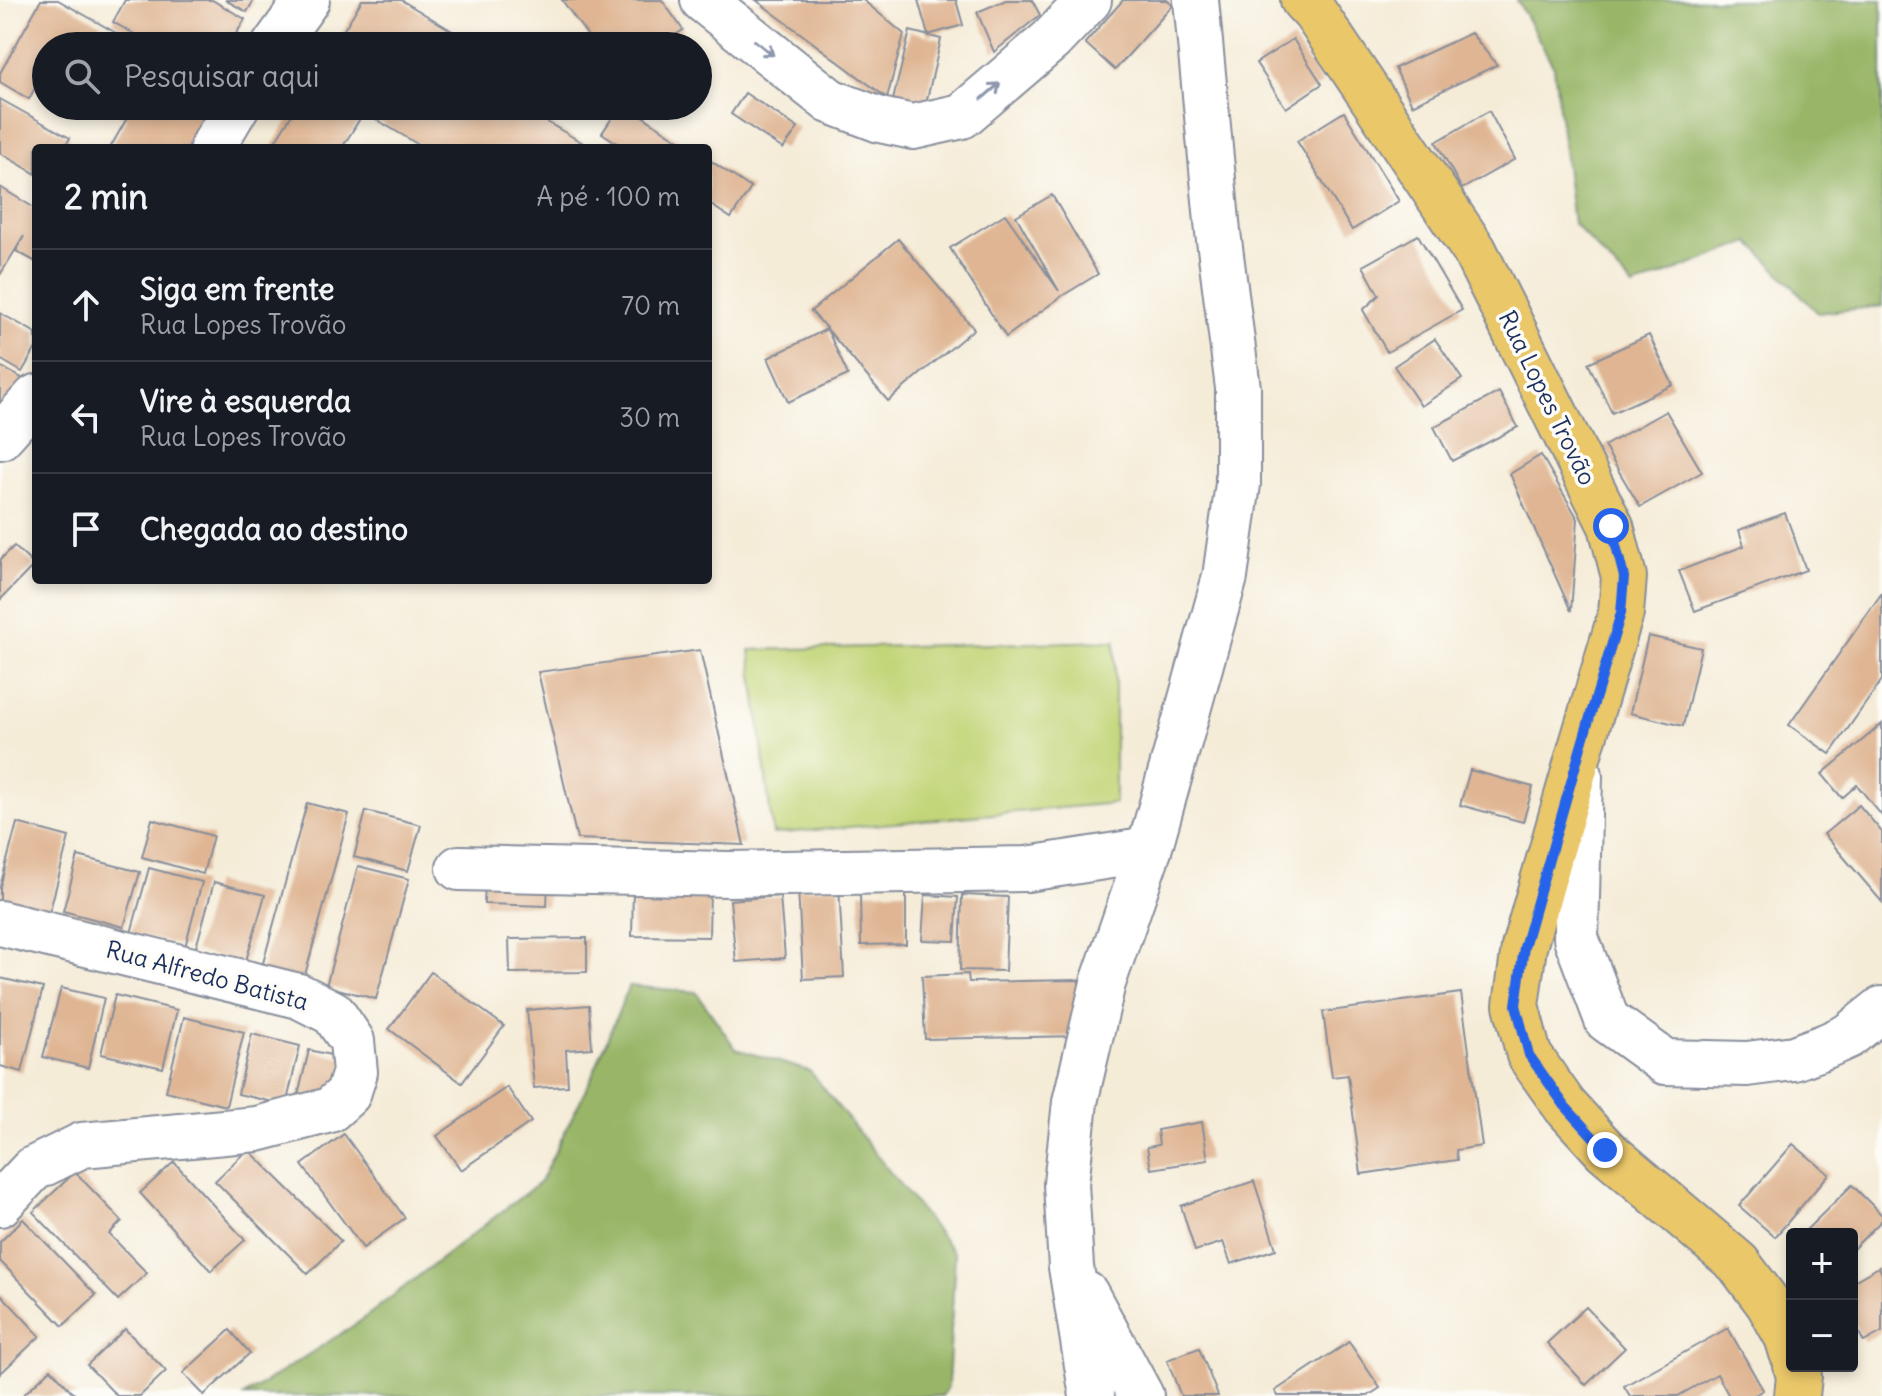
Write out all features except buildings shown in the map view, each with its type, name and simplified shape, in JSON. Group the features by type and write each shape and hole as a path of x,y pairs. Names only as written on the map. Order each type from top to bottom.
{"main road":[{"name":"Rua Lopes Trovão","path":"1303,0 1315,13 1474,250 1611,526 1624,577 1621,613 1524,947 1516,1005 1529,1055 1565,1106 1605,1150 1738,1263 1768,1303 1786,1335"},
{"path":"1797,1396 1798,1372"}],"street":[{"path":"284,32 307,0"},
{"path":"703,0 830,101 880,120 913,127 962,116 1051,40 1089,0"},
{"path":"1092,1396 1071,1267 1066,1184 1075,1102 1103,983 1149,850 1225,577 1238,484 1238,388 1218,232 1196,0"},
{"path":"214,144 229,120"},
{"path":"0,437 32,401"},
{"path":"1581,747 1576,938 1607,1020 1665,1062 1747,1064 1794,1058 1826,1046 1848,1036 1882,1009"},
{"path":"459,868 729,874 1027,869 1149,850"},
{"name":"Rua Alfredo Batista","path":"0,923 299,996 333,1013 352,1041 355,1072 348,1094 330,1110 257,1129 82,1145 33,1169 0,1204"},
{"path":"1071,1267 1141,1396"}],"green space":[{"path":"1517,0 1882,0 1882,306 1818,313 1750,242 1633,287 1573,223 1554,67"},
{"path":"1115,641 1115,803 773,834 750,650"},
{"path":"629,986 696,992 736,1049 810,1071 955,1254 948,1387 942,1396 244,1396 359,1322 540,1182 591,1079"}],"route":[{"path":"1605,1150 1565,1106 1529,1055 1516,1005 1524,947 1621,613 1624,577 1611,526"}]}
